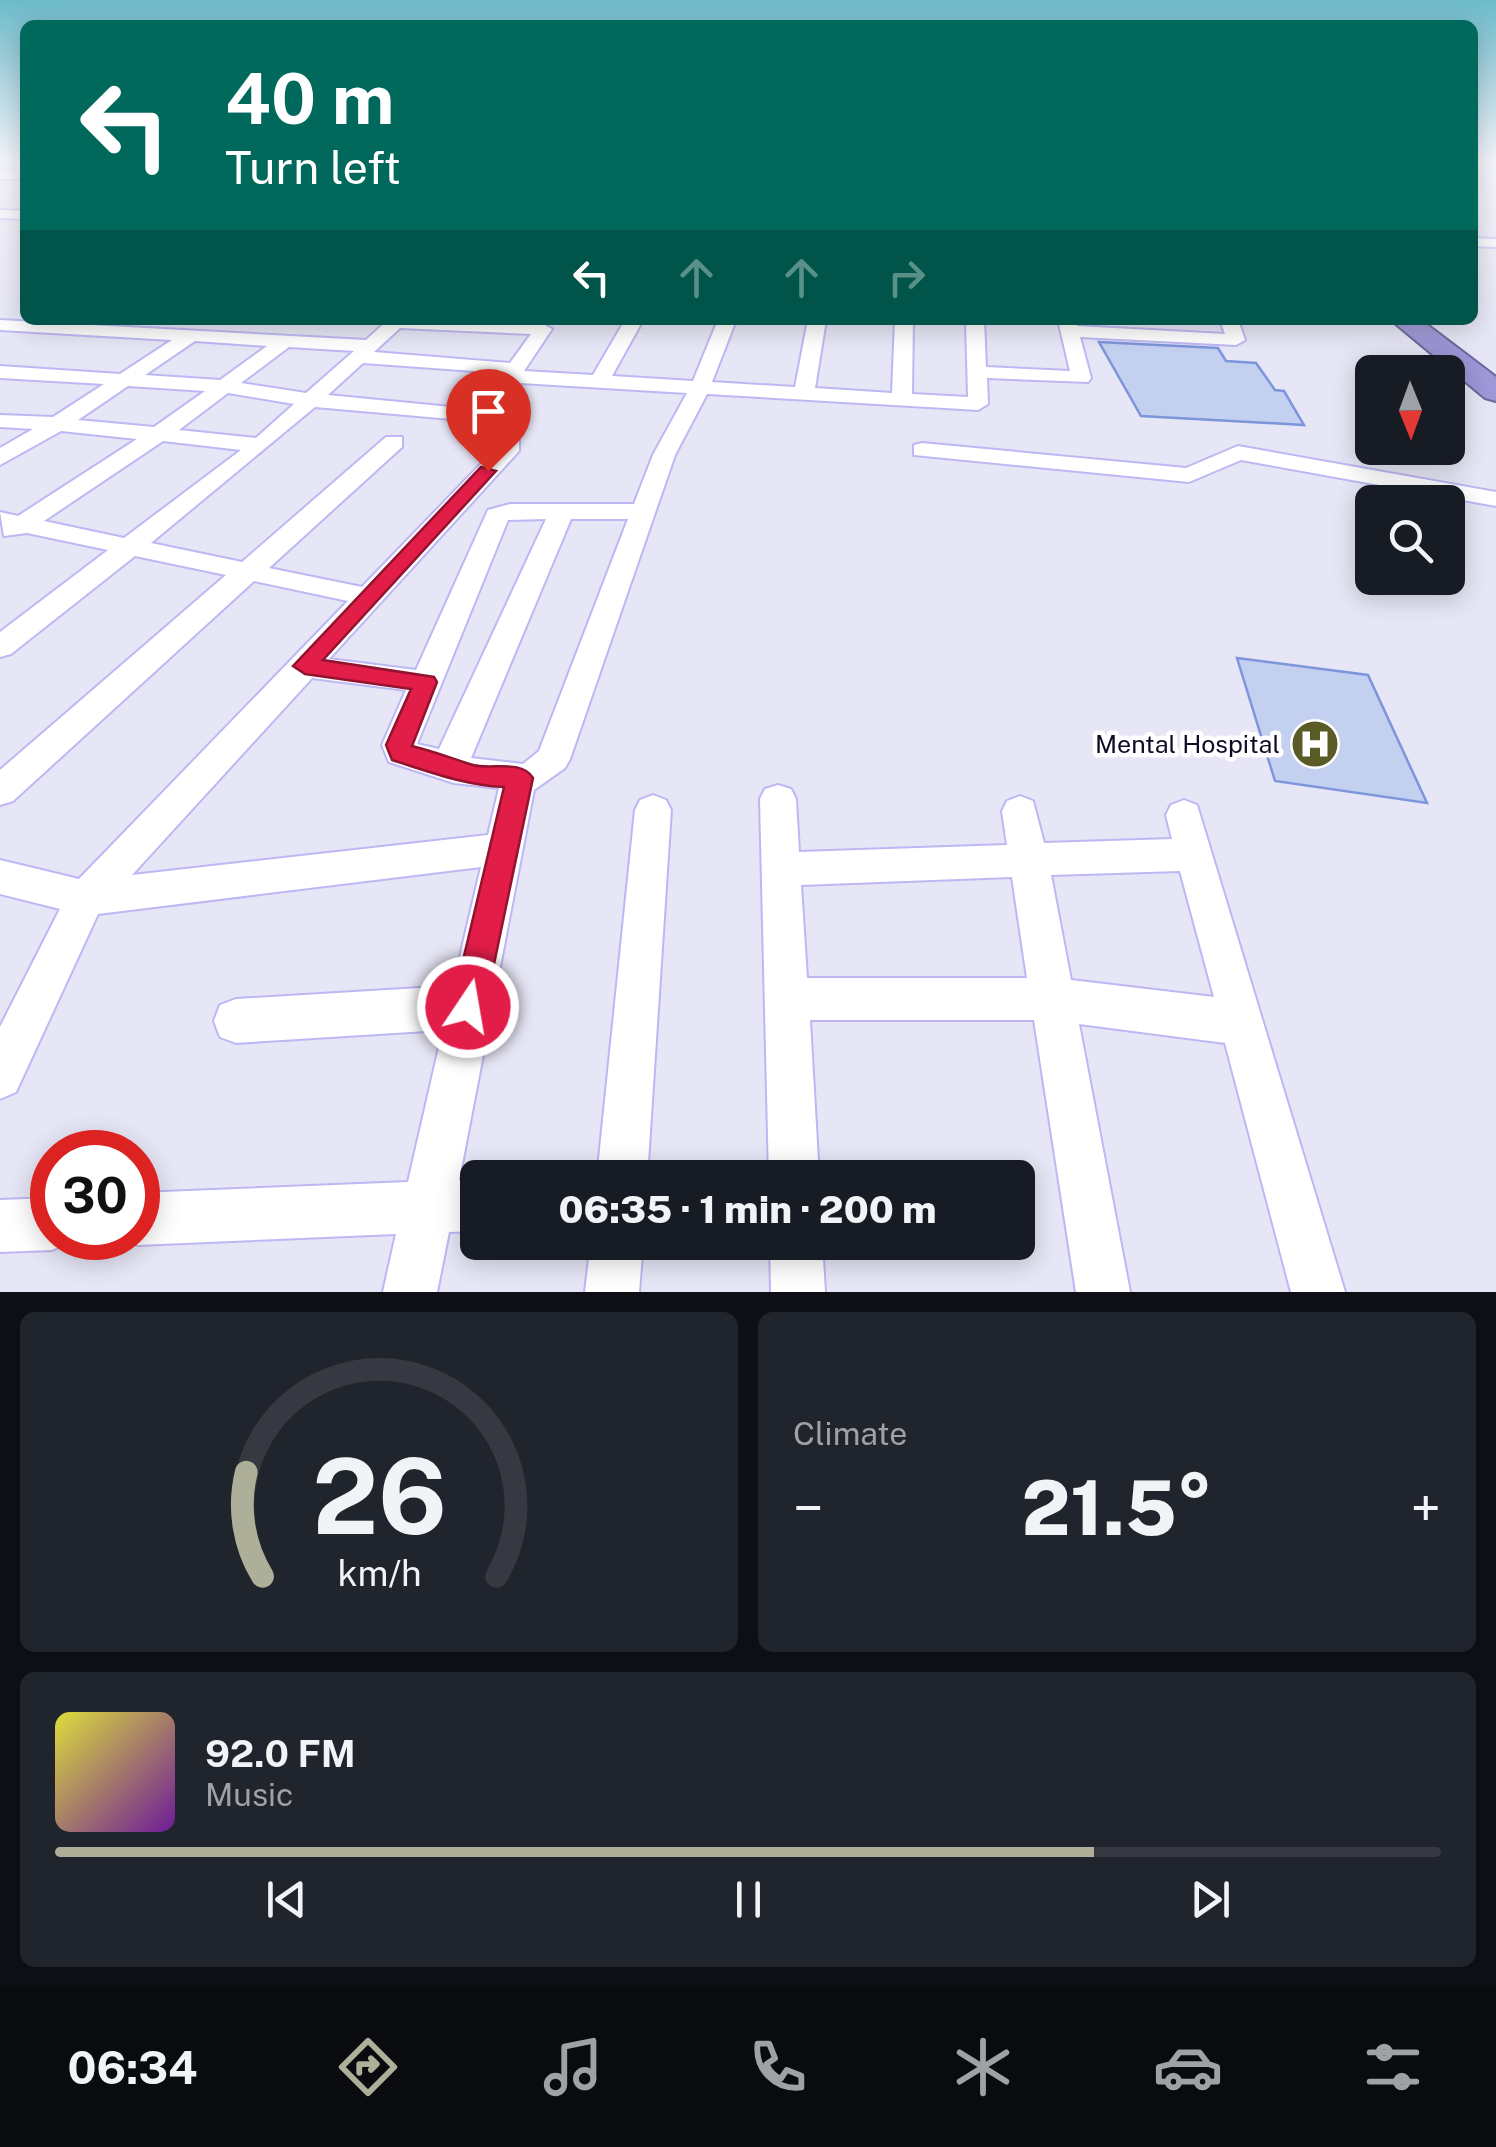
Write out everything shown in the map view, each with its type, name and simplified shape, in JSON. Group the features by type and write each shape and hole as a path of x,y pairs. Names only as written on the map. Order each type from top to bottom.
{"highway":[{"path":"1410,325 1496,392"},
{"path":"1437,325 1496,369"}],"street":[{"path":"0,325 285,341 513,372 520,377 978,404 975,325"},
{"path":"0,647 134,548 261,445 394,325"},
{"path":"460,325 543,329 513,372"},
{"path":"599,382 631,325"},
{"path":"643,512 497,515 399,745 401,753 453,765 464,774 519,778 543,772 553,759 664,455 700,388 724,325"},
{"path":"804,394 816,325"},
{"path":"902,400 904,325"},
{"path":"976,372 1082,378 1069,326 1236,340 1231,325"},
{"path":"0,458 191,336"},
{"path":"7,528 158,434 285,341"},
{"path":"0,372 224,386 310,400 451,413"},
{"path":"0,421 261,445"},
{"path":"0,791 394,442"},
{"path":"0,1076 86,898 511,446"},
{"path":"922,450 1189,475 1238,453 1496,499"},
{"path":"453,765 454,752 562,511"},
{"path":"7,528 134,548 370,596"},
{"path":"305,666 425,682"},
{"path":"410,1292 453,1205 468,1007 519,778"},
{"path":"778,799 793,1160"},
{"path":"624,1160 653,810"},
{"path":"1020,811 1103,1292"},
{"path":"781,869 1030,857 1190,835 1318,1292"},
{"path":"0,877 86,898 501,849"},
{"path":"786,999 1054,998 1242,1023"},
{"path":"236,1020 468,1007"},
{"path":"160,1218 453,1205"},
{"path":"0,1226 30,1225"},
{"path":"612,1292 615,1260"},
{"path":"797,1260 798,1292"}],"building":[{"path":"1099,342 1218,348 1226,361 1256,363 1275,390 1284,391 1304,425 1141,416"},
{"path":"1237,658 1368,675 1427,803 1275,781"}],"place":[{"name":"Mental Hospital","path":"1315,744"}],"route":[{"path":"468,1007 519,778 464,774 454,770 453,765 401,753 399,745 425,682 305,666 488,471"}]}
